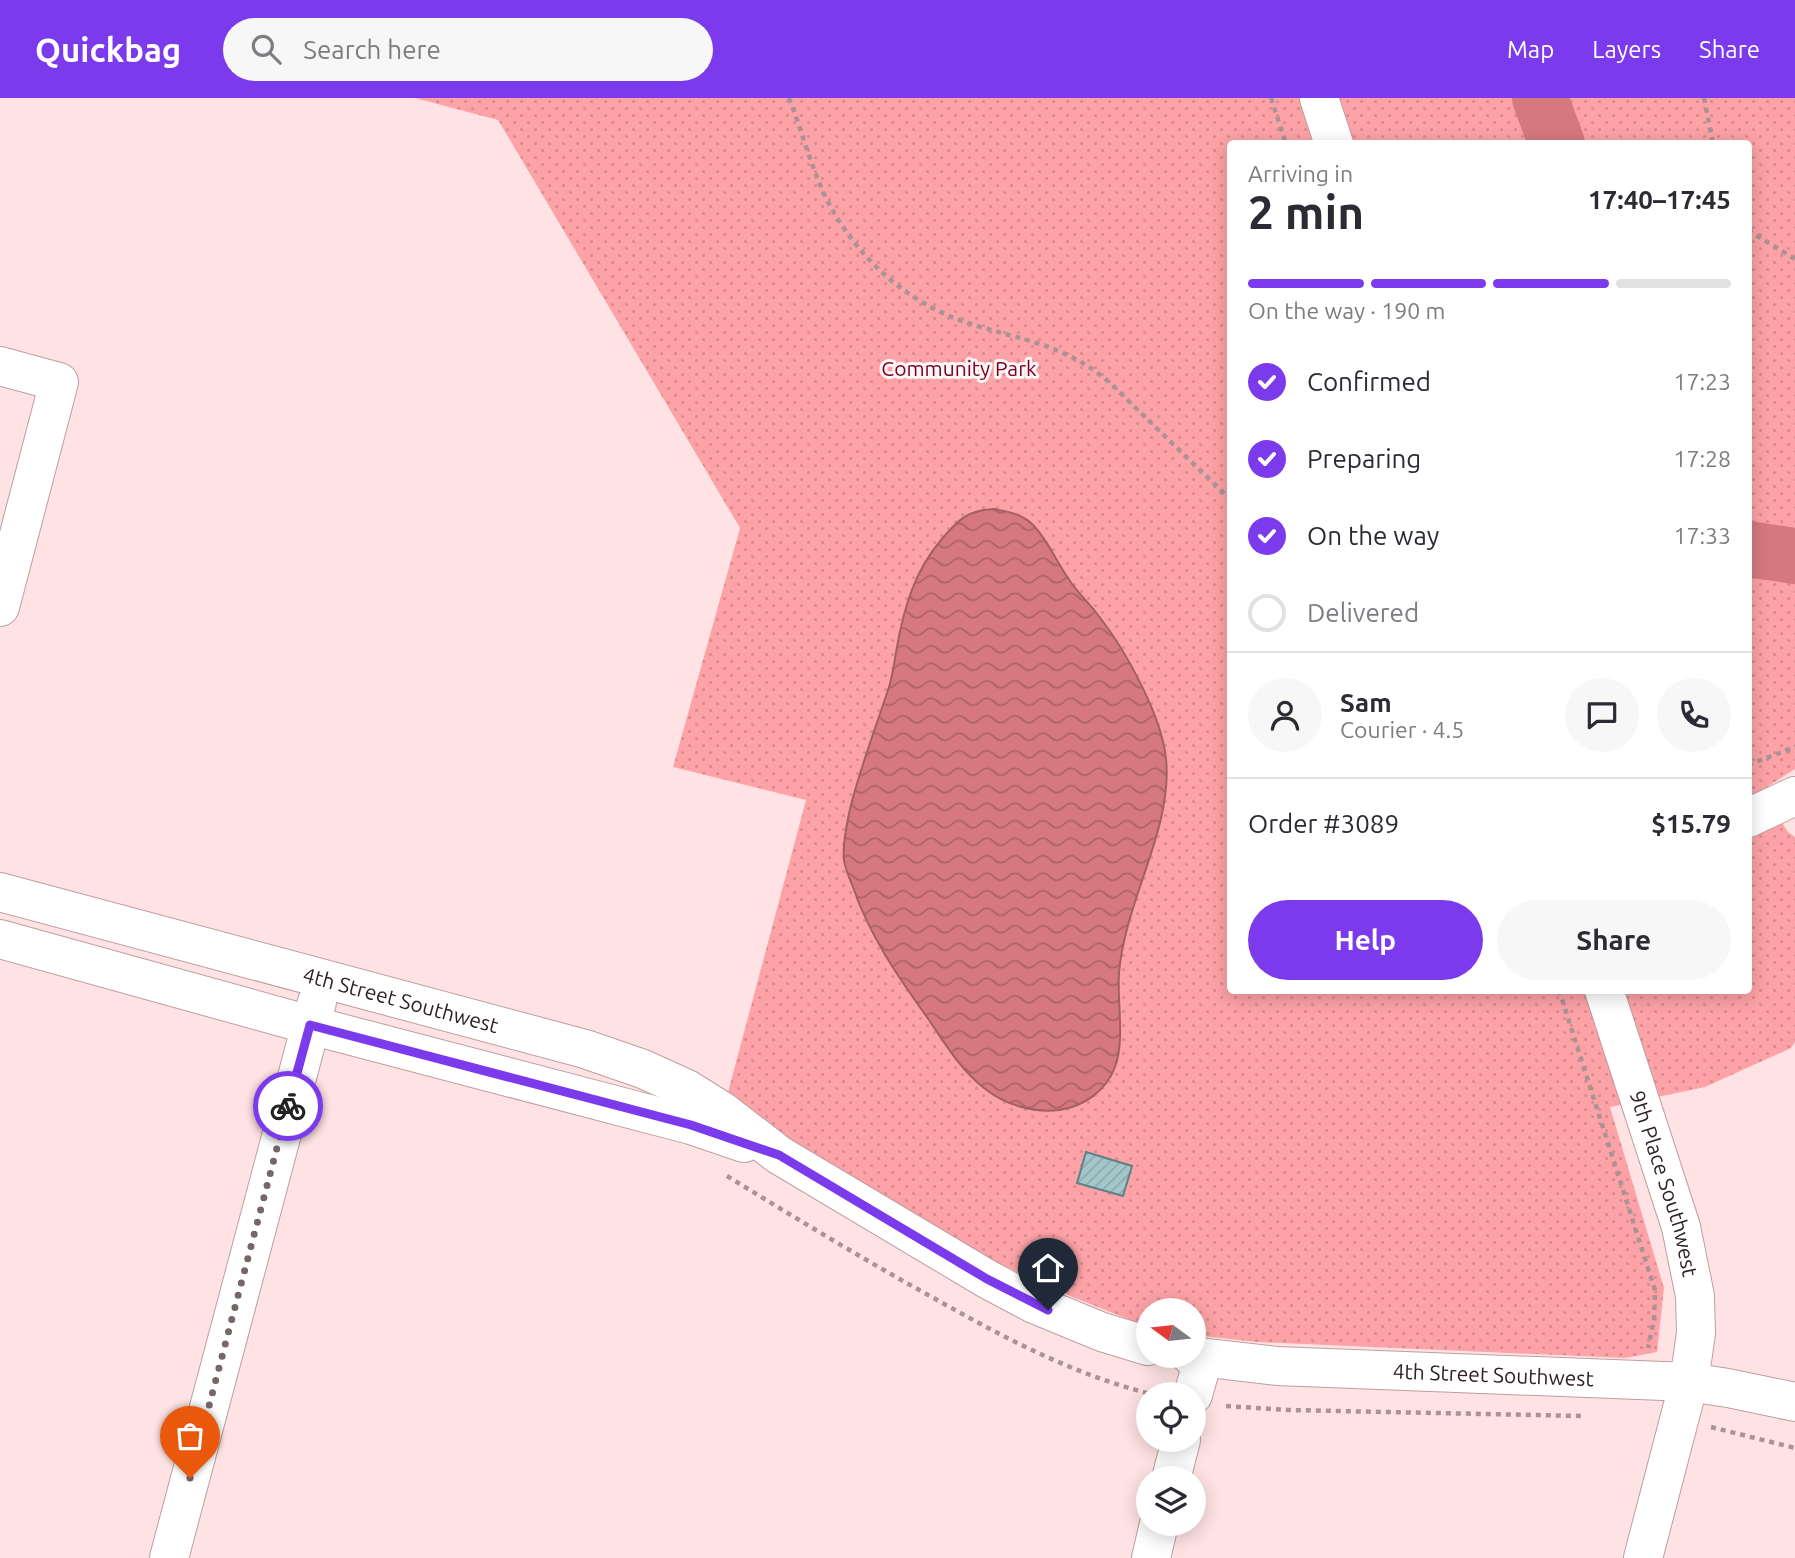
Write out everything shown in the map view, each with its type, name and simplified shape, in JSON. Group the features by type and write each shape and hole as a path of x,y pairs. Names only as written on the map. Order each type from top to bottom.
{"street":[{"path":"1319,98 1333,140"},
{"path":"0,366 60,382 0,607"},
{"path":"1752,816 1795,796"},
{"name":"4th Street Southwest","path":"0,892 584,1049 643,1069 687,1089 722,1111 779,1155 987,1279 1034,1304 1102,1332 1136,1342"},
{"name":"4th Street Southwest","path":"0,939 310,1025 691,1125 779,1155"},
{"path":"169,1558 324,979"},
{"name":"9th Place Southwest","path":"1605,994 1681,1227 1695,1296 1696,1333 1689,1382 1643,1558"},
{"name":"4th Street Southwest","path":"1201,1379 1277,1366 1642,1380 1689,1382 1795,1402"},
{"path":"1151,1558 1156,1536"}],"path":[{"path":"789,98 826,198 874,267 895,286 934,309 970,324 1024,337 1095,371 1227,496"},
{"path":"1271,98 1285,140"},
{"path":"1704,98 1712,140"},
{"path":"1752,232 1795,259"},
{"path":"1752,763 1795,747"},
{"path":"1560,994 1655,1290 1654,1320 1642,1380"},
{"path":"716,1170 849,1251 1012,1341 1068,1368 1136,1389"},
{"path":"1201,1379 1242,1408 1594,1416"}],"green space":[{"name":"Community Park","path":"415,98 1795,98 1795,769 1761,791 1788,832 1795,837 1795,1042 1791,1048 1705,1087 1610,1107 1664,1288 1657,1352 1625,1358 1257,1342 1206,1336 1206,1298 1136,1298 1136,1322 985,1257 848,1180 727,1096 806,800 673,767 740,528 498,120"}],"water":[{"path":"994,509 1020,516 1034,526 1073,585 1109,629 1150,704 1166,759 1162,812 1123,946 1119,973 1120,1045 1115,1067 1106,1083 1093,1096 1077,1105 1049,1111 1029,1109 1001,1099 975,1081 961,1065 886,956 860,905 844,860 844,841 850,809 890,685 903,618 917,578 932,552 958,522 977,511"}],"building":[{"path":"1086,1152 1132,1166 1123,1196 1077,1183"}],"waterway":[{"path":"1540,98 1556,140"},
{"path":"1752,550 1795,556"}],"way so far":[{"path":"190,1478 288,1106"}],"route":[{"path":"288,1106 310,1025 691,1125 779,1155 987,1279 1048,1310"}]}
